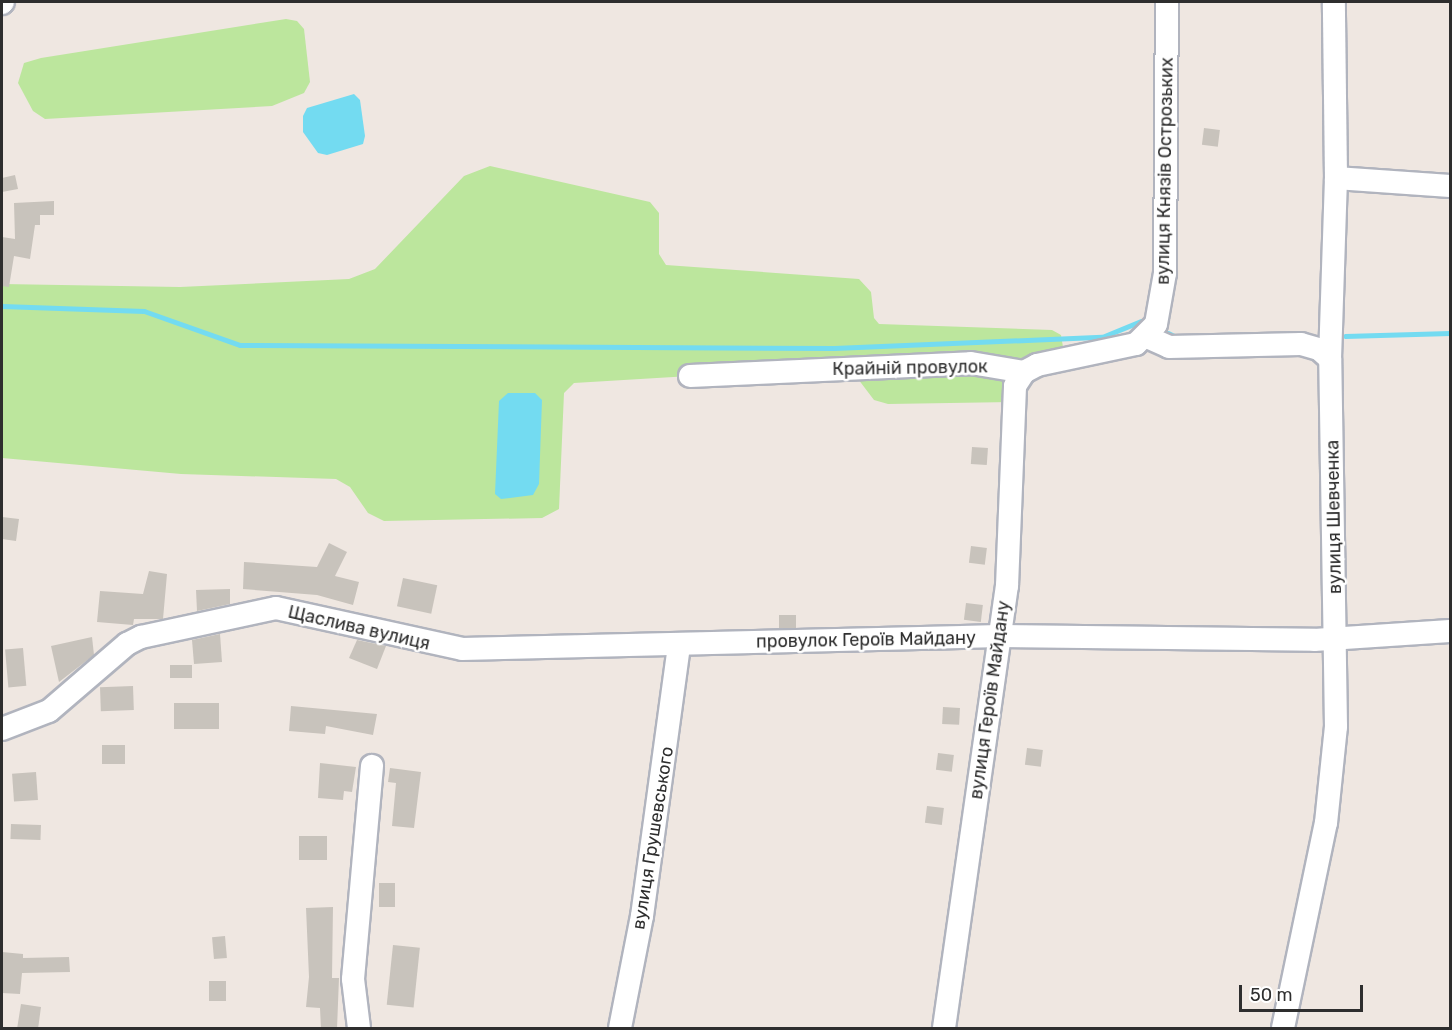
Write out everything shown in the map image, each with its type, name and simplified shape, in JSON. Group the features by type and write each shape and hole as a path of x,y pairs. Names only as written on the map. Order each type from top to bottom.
{"street":[{"name":"вулиця Князів Острозьких","path":"1147,337 1159,317 1164,285 1167,2"},
{"name":"вулиця Шевченка","path":"1283,1029 1316,882 1332,779 1337,637 1330,359 1336,178 1334,2"},
{"path":"1336,178 1450,186"},
{"path":"1024,372 1055,360 1125,349 1147,337 1169,347 1301,344 1319,349 1330,359"},
{"name":"Крайній провулок","path":"690,376 971,363 1024,372"},
{"name":"вулиця Героїв Майдану","path":"944,1029 1007,586 1012,402 1015,386 1024,372"},
{"name":"Щаслива вулиця","path":"2,729 49,711 127,644 261,610 293,610 462,649"},
{"name":"провулок Героїв Майдану","path":"462,649 679,646 1000,636 1314,640 1450,631"},
{"name":"вулиця Грушевського","path":"620,1029 642,916 679,646"},
{"path":"359,1029 353,979 372,766"}],"green space":[{"path":"286,19 297,21 304,29 310,82 304,93 272,106 45,119 33,111 18,83 24,63 41,58"},
{"path":"490,166 650,202 659,213 659,254 666,265 859,279 871,292 874,318 879,324 1052,330 1061,335 1065,359 1037,365 1012,402 888,404 874,400 855,375 690,376 574,383 564,393 559,509 542,518 384,521 368,513 350,487 336,479 181,474 2,458 2,284 180,287 349,279 375,269 464,176"}],"water":[{"path":"354,94 360,100 365,136 363,144 327,155 318,153 303,132 303,116 307,108"},
{"path":"508,393 535,393 542,400 539,484 533,495 501,499 495,494 499,401"}],"building":[{"path":"1204,128 1220,130 1218,147 1202,145"},
{"path":"15,175 18,189 2,192 2,178"},
{"path":"54,201 54,215 40,215 40,225 35,225 30,259 14,256 9,287 2,286 2,237 15,239 14,203"},
{"path":"972,447 988,448 987,465 971,464"},
{"path":"2,517 19,519 16,541 2,539"},
{"path":"329,543 347,552 335,576 359,582 353,605 317,595 243,589 244,562 317,567"},
{"path":"971,546 987,548 985,565 969,563"},
{"path":"149,571 167,574 163,619 134,619 133,625 97,622 100,591 143,594"},
{"path":"403,578 437,585 431,614 397,606"},
{"path":"230,589 230,604 197,611 196,590"},
{"path":"966,603 983,605 981,622 964,620"},
{"path":"779,615 796,615 796,628 779,628"},
{"path":"220,634 222,662 194,664 192,640"},
{"path":"92,637 94,655 59,682 51,646"},
{"path":"357,640 386,646 377,669 349,658"},
{"path":"23,648 26,686 8,687 5,650"},
{"path":"170,665 192,665 192,678 170,678"},
{"path":"133,686 134,710 101,711 100,687"},
{"path":"174,703 219,703 219,729 174,729"},
{"path":"291,706 377,714 373,735 326,726 325,734 289,731"},
{"path":"943,707 960,708 959,725 942,724"},
{"path":"102,745 125,745 125,764 102,764"},
{"path":"1027,748 1043,750 1041,767 1025,765"},
{"path":"938,753 954,755 952,772 936,770"},
{"path":"320,763 356,767 352,792 344,791 343,800 318,798"},
{"path":"390,768 421,772 414,828 392,826 396,783 388,782"},
{"path":"36,772 38,800 14,802 12,774"},
{"path":"927,806 944,808 942,825 925,823"},
{"path":"11,824 41,825 40,840 10,839"},
{"path":"299,836 327,836 327,860 299,860"},
{"path":"379,883 395,883 395,907 379,907"},
{"path":"333,907 332,978 339,978 337,1029 321,1029 320,1008 306,1007 309,977 306,908"},
{"path":"225,936 227,958 214,959 212,937"},
{"path":"393,945 420,948 414,1007 387,1005"},
{"path":"2,952 23,954 23,958 69,957 70,972 22,973 20,994 2,993"},
{"path":"209,981 226,981 226,1001 209,1001"},
{"path":"21,1004 41,1007 38,1029 17,1029"}],"waterway":[{"path":"2,306 144,311 240,345 834,348 1102,337 1141,321"},
{"path":"1168,333 1178,338"},
{"path":"1345,336 1450,333"}]}
